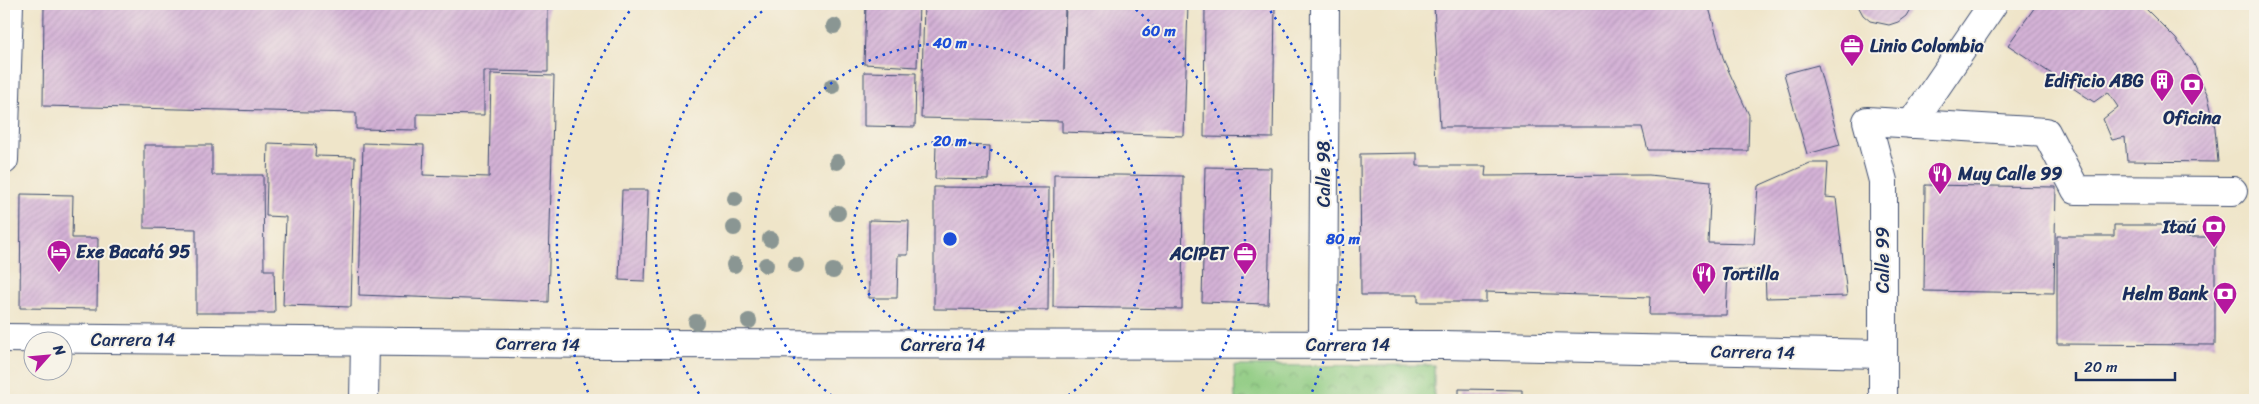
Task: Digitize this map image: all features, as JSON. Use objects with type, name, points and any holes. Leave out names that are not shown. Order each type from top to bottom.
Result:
[{"type":"street","points":[[4,160],[10,4]]},
{"type":"street","name":"Calle 98","points":[[1323,345],[1324,4]]},
{"type":"street","points":[[1910,124],[1993,4]]},
{"type":"street","name":"Calle 99","points":[[1883,400],[1883,180],[1867,121],[1910,124]]},
{"type":"street","points":[[1910,124],[2046,132],[2076,190],[2234,192]]},
{"type":"street","name":"Carrera 14","points":[[4,338],[839,346],[1323,345],[1883,354]]},
{"type":"street","points":[[364,342],[364,400]]},
{"type":"green space","points":[[1434,365],[1434,400],[1235,400],[1234,366]]},
{"type":"building","points":[[44,4],[548,4],[548,72],[484,71],[484,115],[417,114],[417,130],[356,129],[356,113],[43,106]]},
{"type":"building","points":[[866,4],[919,4],[917,67],[864,64]]},
{"type":"building","points":[[924,4],[1065,4],[1064,70],[1066,4],[1188,4],[1184,136],[1062,132],[1062,121],[921,118]]},
{"type":"building","points":[[1205,4],[1275,4],[1273,138],[1204,137]]},
{"type":"building","points":[[1434,4],[1708,4],[1724,61],[1749,115],[1748,151],[1648,150],[1642,127],[1440,127]]},
{"type":"building","points":[[1857,4],[1913,4],[1906,16],[1898,22],[1889,25],[1870,21],[1863,15]]},
{"type":"building","points":[[2037,4],[2141,4],[2176,39],[2193,62],[2208,96],[2215,128],[2218,162],[2127,161],[2125,137],[2112,140],[2103,119],[2118,107],[2108,92],[2094,102],[2008,45]]},
{"type":"building","points":[[1818,65],[1840,145],[1807,154],[1784,74]]},
{"type":"building","points":[[864,72],[916,73],[915,127],[864,126]]},
{"type":"building","points":[[491,74],[554,76],[548,302],[359,295],[363,143],[424,145],[423,175],[489,177]]},
{"type":"building","points":[[268,143],[316,145],[315,156],[355,157],[351,307],[283,305],[286,217],[266,216]]},
{"type":"building","points":[[936,144],[990,146],[989,180],[935,179]]},
{"type":"building","points":[[144,145],[212,145],[212,175],[263,175],[264,270],[274,270],[275,313],[196,313],[196,229],[144,228]]},
{"type":"building","points":[[1417,153],[1417,166],[1486,166],[1485,176],[1649,175],[1711,181],[1708,243],[1754,244],[1758,186],[1810,163],[1828,163],[1826,197],[1836,198],[1847,296],[1766,298],[1765,269],[1728,271],[1726,315],[1649,315],[1650,297],[1486,292],[1486,302],[1418,302],[1418,295],[1361,295],[1360,154]]},
{"type":"building","points":[[1205,167],[1271,168],[1268,304],[1202,302]]},
{"type":"building","points":[[1054,174],[1183,176],[1182,309],[1053,307]]},
{"type":"building","points":[[1925,185],[2056,187],[2054,293],[1924,291]]},
{"type":"building","points":[[934,187],[1049,188],[1048,310],[934,309]]},
{"type":"building","points":[[622,190],[648,190],[645,281],[619,280]]},
{"type":"building","name":"Exe Bacatá 95","points":[[21,194],[73,195],[72,238],[98,238],[97,309],[20,308]]},
{"type":"building","points":[[869,220],[909,221],[908,255],[898,255],[897,298],[869,298]]},
{"type":"building","points":[[2114,225],[2188,225],[2188,237],[2215,237],[2215,345],[2057,344],[2057,236],[2114,236]]},
{"type":"building","points":[[1459,389],[1522,390],[1522,400],[1459,400]]},
{"type":"place","name":"Linio Colombia","points":[[1852,67]]},
{"type":"place","name":"Edificio ABG","points":[[2162,102]]},
{"type":"place","name":"Oficina","points":[[2192,106]]},
{"type":"place","name":"Muy Calle 99","points":[[1940,195]]},
{"type":"place","name":"Itaú","points":[[2214,248]]},
{"type":"place","name":"Exe Bacatá 95","points":[[59,273]]},
{"type":"place","name":"ACIPET","points":[[1245,275]]},
{"type":"place","name":"Tortilla","points":[[1704,295]]},
{"type":"place","name":"Helm Bank","points":[[2225,315]]}]
